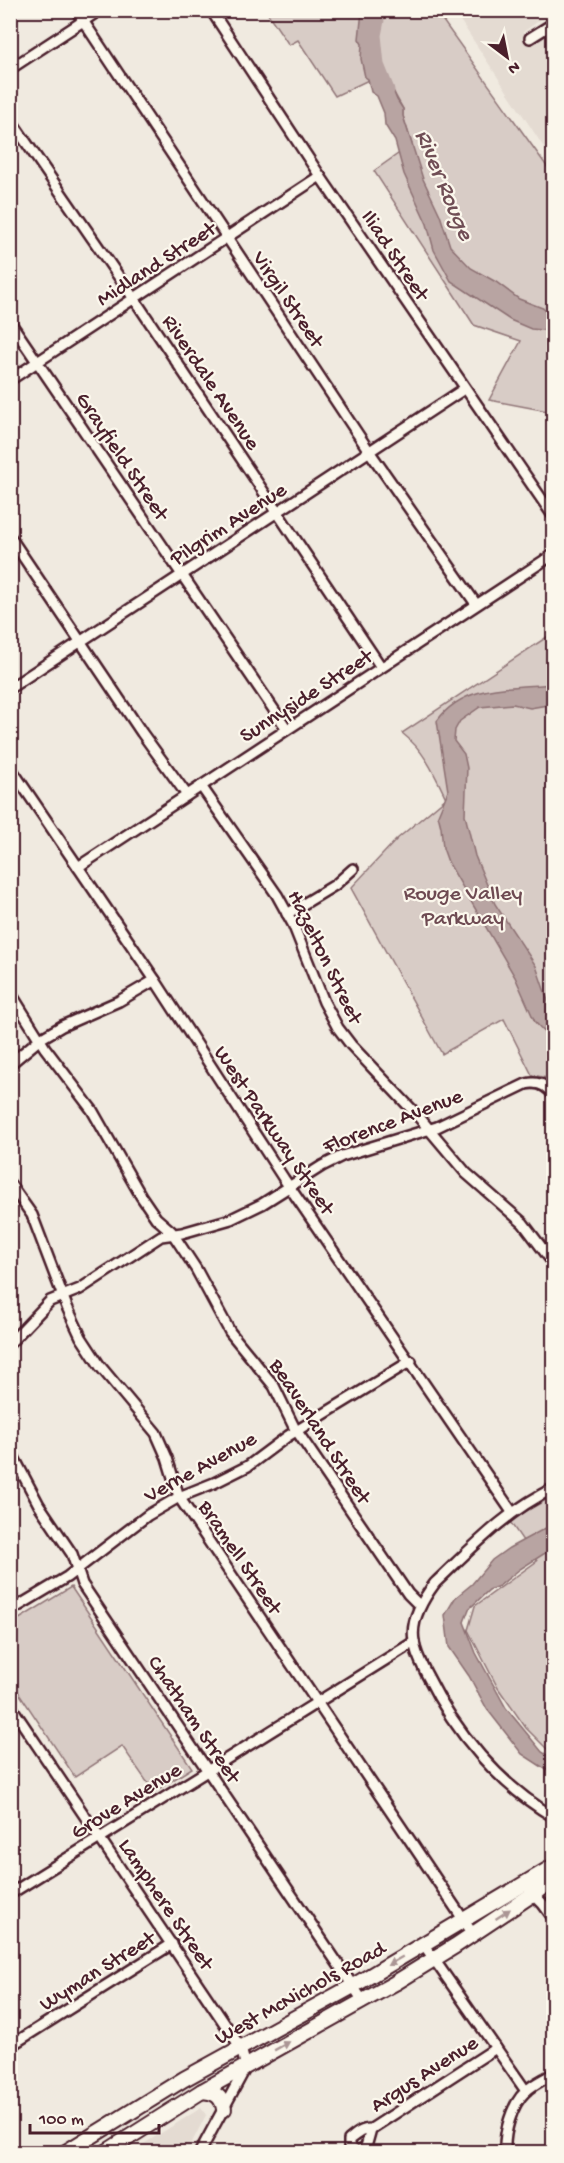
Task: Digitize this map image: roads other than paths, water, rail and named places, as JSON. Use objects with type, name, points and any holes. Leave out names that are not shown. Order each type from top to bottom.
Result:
[{"type":"main road","name":"West McNichols Road","points":[[106,2152],[199,2094],[434,1959],[473,1934],[554,1866]]},
{"type":"main road","name":"West McNichols Road","points":[[66,2152],[184,2079],[353,1986],[464,1920],[529,1889],[554,1880]]},
{"type":"main road","points":[[184,2079],[199,2094],[216,2094],[224,2109]]},
{"type":"main road","points":[[155,2096],[167,2114]]},
{"type":"street","name":"Virgil Street","points":[[76,10],[369,452],[476,604]]},
{"type":"street","points":[[10,69],[100,10]]},
{"type":"street","name":"Iliad Street","points":[[211,10],[464,389],[554,517]]},
{"type":"street","points":[[530,38],[554,23]]},
{"type":"street","name":"Riverdale Avenue","points":[[10,119],[135,298],[381,667]]},
{"type":"street","name":"Midland Street","points":[[10,380],[320,176]]},
{"type":"street","name":"Grayfield Street","points":[[10,322],[287,729]]},
{"type":"street","name":"Pilgrim Avenue","points":[[10,688],[464,389]]},
{"type":"street","points":[[10,537],[142,733],[187,795]]},
{"type":"street","name":"Sunnyside Street","points":[[78,867],[554,555]]},
{"type":"street","name":"West Parkway Street","points":[[10,767],[155,980],[290,1187],[512,1512]]},
{"type":"street","name":"Hazelton Street","points":[[201,786],[277,895],[305,951],[324,1002],[338,1028],[466,1173],[523,1223],[554,1264]]},
{"type":"street","points":[[287,914],[334,885],[353,869]]},
{"type":"street","points":[[10,1064],[62,1026],[119,1001],[155,980]]},
{"type":"street","name":"Beaverland Street","points":[[10,992],[40,1040],[92,1110],[141,1196],[156,1218],[173,1234],[196,1269],[230,1332],[274,1386],[297,1431],[408,1594],[420,1606]]},
{"type":"street","name":"Florence Avenue","points":[[10,1343],[50,1301],[80,1289],[161,1236],[182,1233],[231,1219],[262,1204],[342,1156],[429,1130],[526,1084],[538,1083],[545,1086],[554,1096]]},
{"type":"street","name":"Bramell Street","points":[[10,1184],[32,1215],[81,1337],[100,1365],[156,1433],[179,1497],[473,1934]]},
{"type":"street","name":"Verne Avenue","points":[[10,1611],[47,1590],[148,1515],[179,1497],[248,1466],[297,1431],[411,1361]]},
{"type":"street","name":"Chatham Street","points":[[10,1450],[39,1505],[69,1549],[82,1584],[363,2001]]},
{"type":"street","points":[[554,1488],[497,1523],[435,1583],[420,1606],[414,1628],[414,1642],[439,1699],[467,1740],[500,1777],[519,1794],[554,1817]]},
{"type":"street","name":"Grove Avenue","points":[[10,1894],[414,1642]]},
{"type":"street","name":"Lamphere Street","points":[[10,1705],[241,2048],[246,2067]]},
{"type":"street","points":[[529,1889],[554,1919]]},
{"type":"street","name":"Wyman Street","points":[[10,2046],[172,1944]]},
{"type":"street","points":[[424,1945],[526,2091]]},
{"type":"street","name":"Argus Avenue","points":[[371,2129],[496,2048]]},
{"type":"street","points":[[200,2152],[246,2067]]},
{"type":"street","points":[[505,2152],[508,2125],[519,2100],[526,2091],[554,2073]]},
{"type":"waterway","name":"River Rouge","points":[[373,10],[377,20],[374,35],[377,65],[387,90]]},
{"type":"park label","name":"Rouge Valley Parkway","points":[[463,904]]}]
